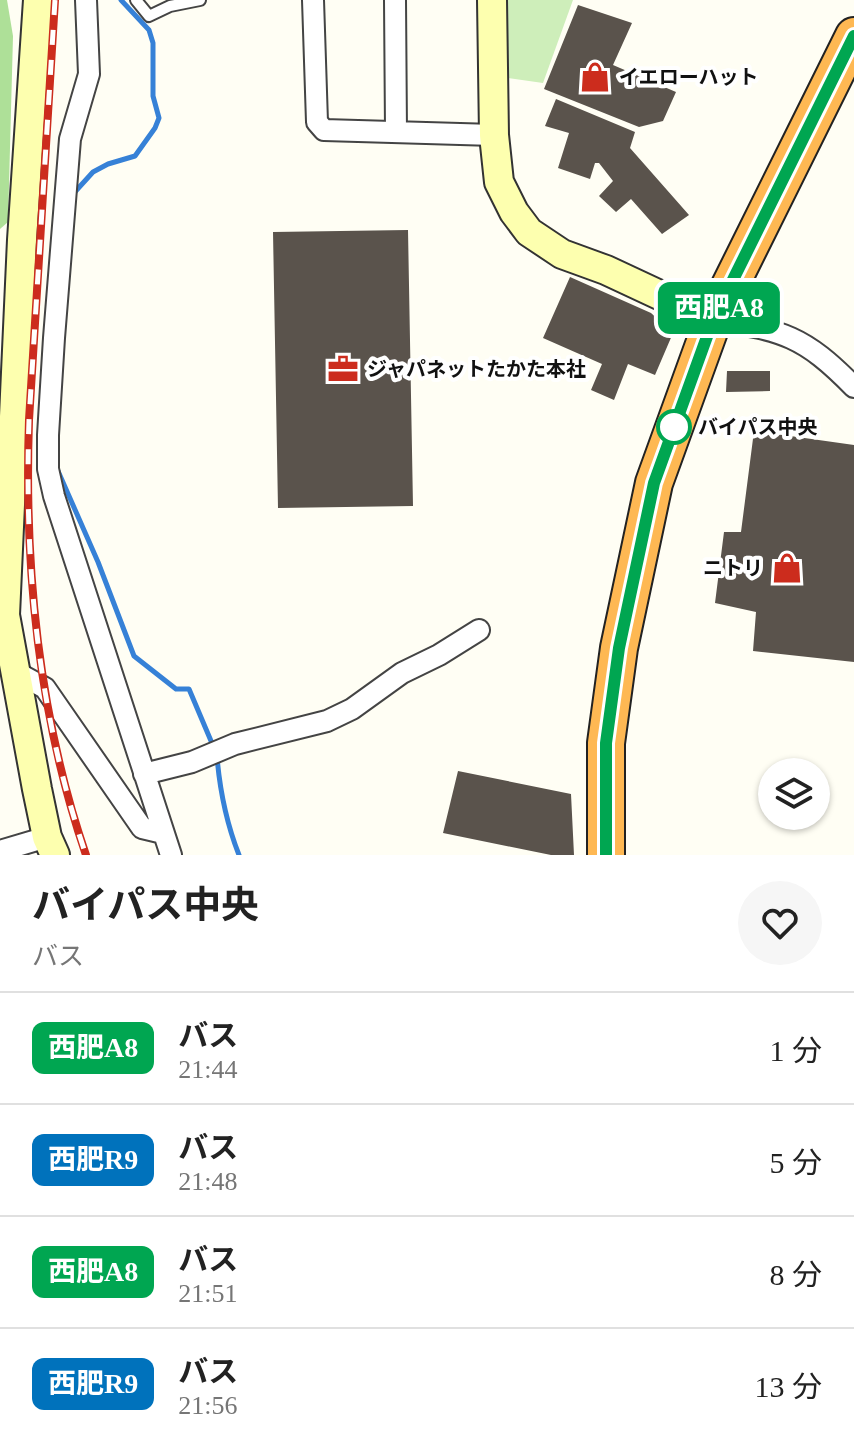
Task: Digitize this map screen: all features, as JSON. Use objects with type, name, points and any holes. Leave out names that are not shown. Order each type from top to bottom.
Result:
[{"type":"highway","points":[[606,855],[606,743],[619,648],[654,483],[713,320],[854,36]]},
{"type":"street","points":[[0,851],[45,844],[3,614],[21,255],[38,0]]},
{"type":"street","points":[[86,0],[89,74],[70,139],[53,352],[48,469],[54,496],[171,855]]},
{"type":"street","points":[[313,0],[317,122],[324,130],[494,135]]},
{"type":"street","points":[[395,0],[396,131]]},
{"type":"street","points":[[492,0],[494,135],[499,182],[514,212],[529,232],[562,254],[606,270],[713,320],[763,327],[794,338],[824,356],[854,387]]},
{"type":"street","points":[[144,774],[264,736],[327,721],[352,709],[402,673],[447,651],[479,630]]},
{"type":"street","points":[[14,671],[45,688],[142,828],[163,833]]},
{"type":"lane","points":[[136,0],[149,16],[170,6],[200,0]]},
{"type":"green space","points":[[0,0],[7,0],[13,36],[8,222],[0,229]]},
{"type":"green space","points":[[506,0],[573,0],[543,83],[508,78]]},
{"type":"building","name":"イエローハット","points":[[578,5],[632,23],[613,65],[676,92],[663,121],[639,127],[544,89]]},
{"type":"building","points":[[556,99],[635,132],[630,148],[689,215],[662,234],[631,199],[616,212],[599,196],[613,181],[599,163],[595,163],[590,179],[558,168],[569,133],[545,126]]},
{"type":"building","name":"ジャパネットたかた本社","points":[[408,230],[413,506],[278,508],[273,232]]},
{"type":"building","points":[[570,277],[651,313],[673,333],[655,375],[628,364],[614,400],[591,390],[602,364],[543,338]]},
{"type":"building","points":[[727,371],[770,371],[770,391],[726,392]]},
{"type":"building","name":"ニトリ","points":[[754,431],[854,445],[854,662],[753,651],[756,612],[715,603],[724,532],[741,532]]},
{"type":"building","points":[[458,771],[571,794],[574,855],[551,855],[443,833]]},
{"type":"waterway","points":[[73,194],[93,172],[135,156],[159,118],[153,96],[153,43],[149,30],[121,0]]},
{"type":"waterway","points":[[58,471],[98,562],[134,656],[176,689],[189,689],[214,748]]},
{"type":"waterway","points":[[217,757],[224,807],[239,855]]},
{"type":"railway","points":[[55,0],[29,420],[29,530],[32,585],[46,695],[56,749],[86,855]]},
{"type":"bus line","name":"西肥A8","points":[[606,855],[606,743],[619,648],[654,483],[713,320],[854,36]]},
{"type":"place","name":"イエローハット","points":[[595,77]]},
{"type":"place","name":"ジャパネットたかた本社","points":[[343,369]]},
{"type":"place","name":"バイパス中央","points":[[674,427]]},
{"type":"place","name":"ニトリ","points":[[787,568]]}]
